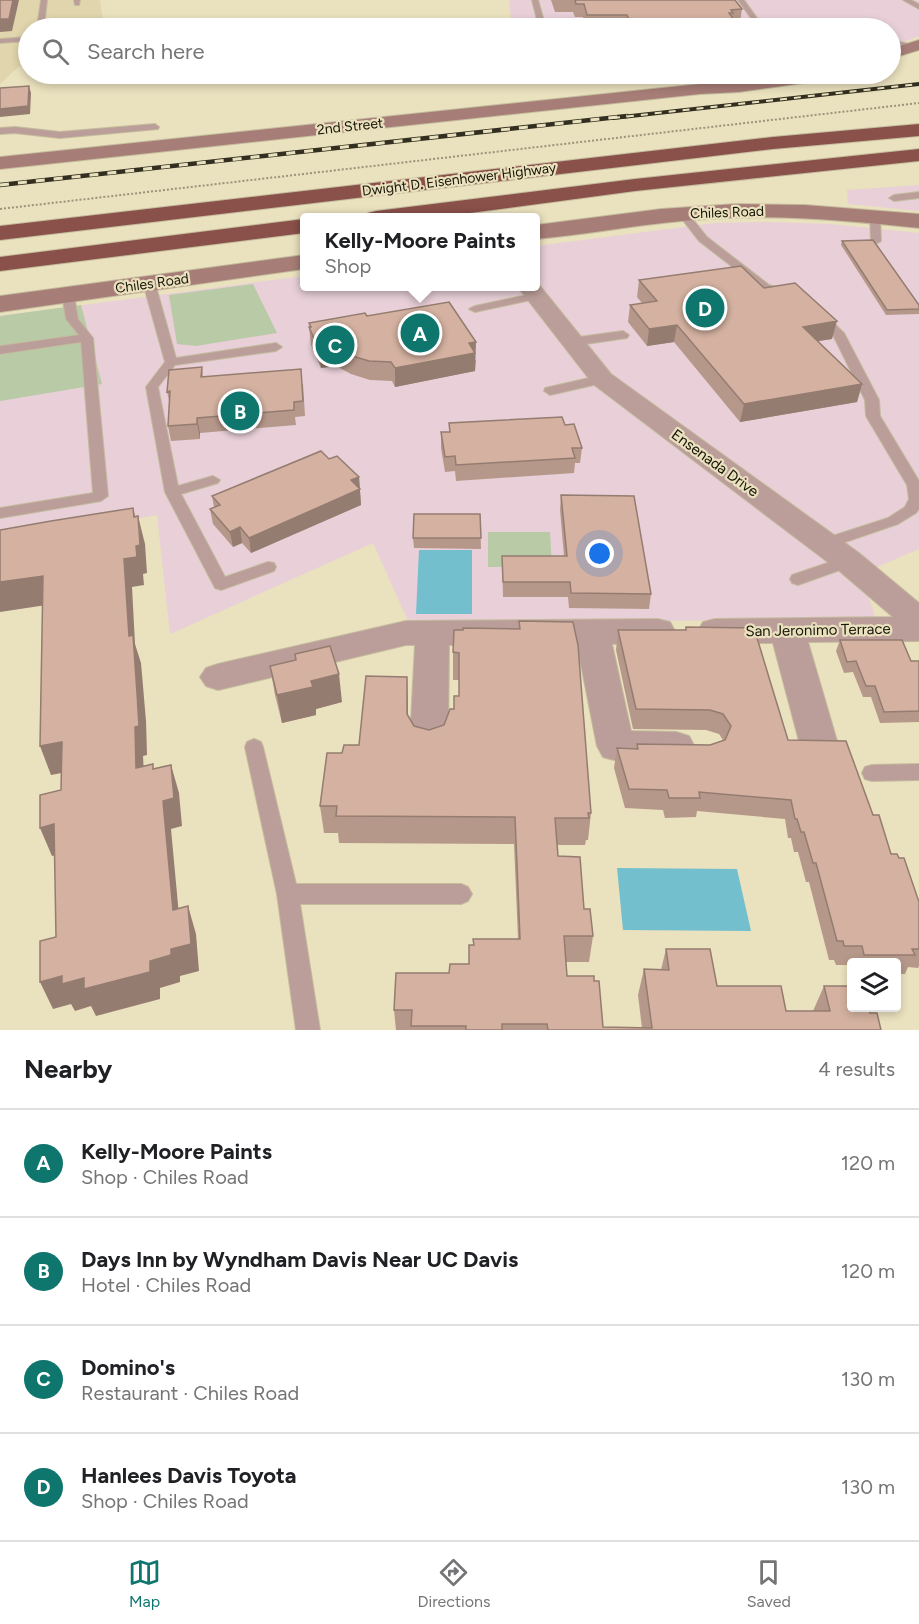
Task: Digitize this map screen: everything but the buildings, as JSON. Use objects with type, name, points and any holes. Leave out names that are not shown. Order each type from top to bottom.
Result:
[{"type":"highway","points":[[522,171],[777,134],[919,119]]},
{"type":"highway","name":"Dwight D. Eisenhower Highway","points":[[0,233],[773,142],[919,130]]},
{"type":"highway","name":"Dwight D. Eisenhower Highway","points":[[418,213],[919,155]]},
{"type":"highway","points":[[870,159],[919,160]]},
{"type":"highway","points":[[0,264],[300,226]]},
{"type":"street","points":[[901,52],[916,48]]},
{"type":"street","points":[[901,56],[916,48]]},
{"type":"street","name":"2nd Street","points":[[0,163],[734,84]]},
{"type":"street","name":"2nd Street","points":[[700,89],[764,84]]},
{"type":"street","name":"Chiles Road","points":[[540,232],[683,214],[776,211],[875,216],[919,221]]},
{"type":"street","name":"Chiles Road","points":[[0,304],[70,307],[149,283],[300,263]]},
{"type":"street","name":"Ensenada Drive","points":[[532,291],[602,379],[848,561],[919,621]]},
{"type":"street","name":"San Jeronimo Terrace","points":[[218,677],[406,633],[919,629]]},
{"type":"street","points":[[787,630],[818,741]]},
{"type":"street","points":[[592,632],[616,746],[705,747]]},
{"type":"street","points":[[429,740],[432,633]]},
{"type":"lane","points":[[41,18],[44,0]]},
{"type":"lane","points":[[535,0],[540,18]]},
{"type":"lane","points":[[741,0],[754,18]]},
{"type":"lane","points":[[906,0],[919,8]]},
{"type":"lane","points":[[0,41],[18,40]]},
{"type":"lane","points":[[901,44],[916,48]]},
{"type":"lane","points":[[0,131],[15,130],[44,135],[69,135],[155,128]]},
{"type":"lane","points":[[894,198],[919,195]]},
{"type":"lane","points":[[683,214],[704,239],[765,287],[803,300],[838,333],[872,400],[873,416],[914,485],[916,499],[911,510],[893,521],[825,544]]},
{"type":"lane","points":[[875,216],[876,241]]},
{"type":"lane","points":[[149,283],[171,362]]},
{"type":"lane","points":[[475,309],[532,291]]},
{"type":"lane","points":[[0,513],[101,496],[87,338],[70,307]]},
{"type":"lane","points":[[572,342],[623,335]]},
{"type":"lane","points":[[0,350],[87,338]]},
{"type":"lane","points":[[268,567],[221,584],[171,492],[152,387],[171,362],[276,347]]},
{"type":"lane","points":[[550,391],[602,379]]},
{"type":"lane","points":[[171,492],[213,480]]},
{"type":"lane","points":[[798,579],[848,561]]},
{"type":"lane","points":[[254,747],[288,894],[308,1030]]},
{"type":"lane","points":[[872,773],[919,772]]},
{"type":"lane","points":[[288,894],[461,894]]},
{"type":"path","points":[[0,209],[919,103]]},
{"type":"shaded area","points":[[0,0],[100,0],[103,18],[18,18],[18,67],[0,84]]},
{"type":"shaded area","points":[[509,0],[919,0],[919,36],[901,43],[901,18],[511,18]]},
{"type":"shaded area","points":[[919,185],[919,211],[848,204],[847,190]]},
{"type":"shaded area","points":[[715,223],[830,224],[919,233],[919,549],[861,574],[876,619],[409,623],[373,543],[170,634],[157,515],[0,543],[0,316],[300,277],[300,291],[540,291],[540,245]]},
{"type":"green space","points":[[253,284],[277,333],[196,346],[177,344],[169,295]]},
{"type":"green space","points":[[81,305],[102,384],[0,401],[0,316]]},
{"type":"green space","points":[[488,532],[550,532],[552,567],[488,567]]},
{"type":"water","points":[[419,550],[472,550],[472,614],[416,614]]},
{"type":"water","points":[[617,868],[737,869],[751,931],[623,930]]},
{"type":"railway","points":[[613,118],[919,84]]},
{"type":"railway","points":[[0,185],[627,116]]},
{"type":"place","name":"Hanlees Davis Toyota","points":[[705,308]]},
{"type":"place","name":"Kelly-Moore Paints","points":[[420,333]]},
{"type":"place","name":"Domino's","points":[[335,345]]},
{"type":"place","name":"Days Inn by Wyndham Davis Near UC Davis","points":[[240,411]]}]
